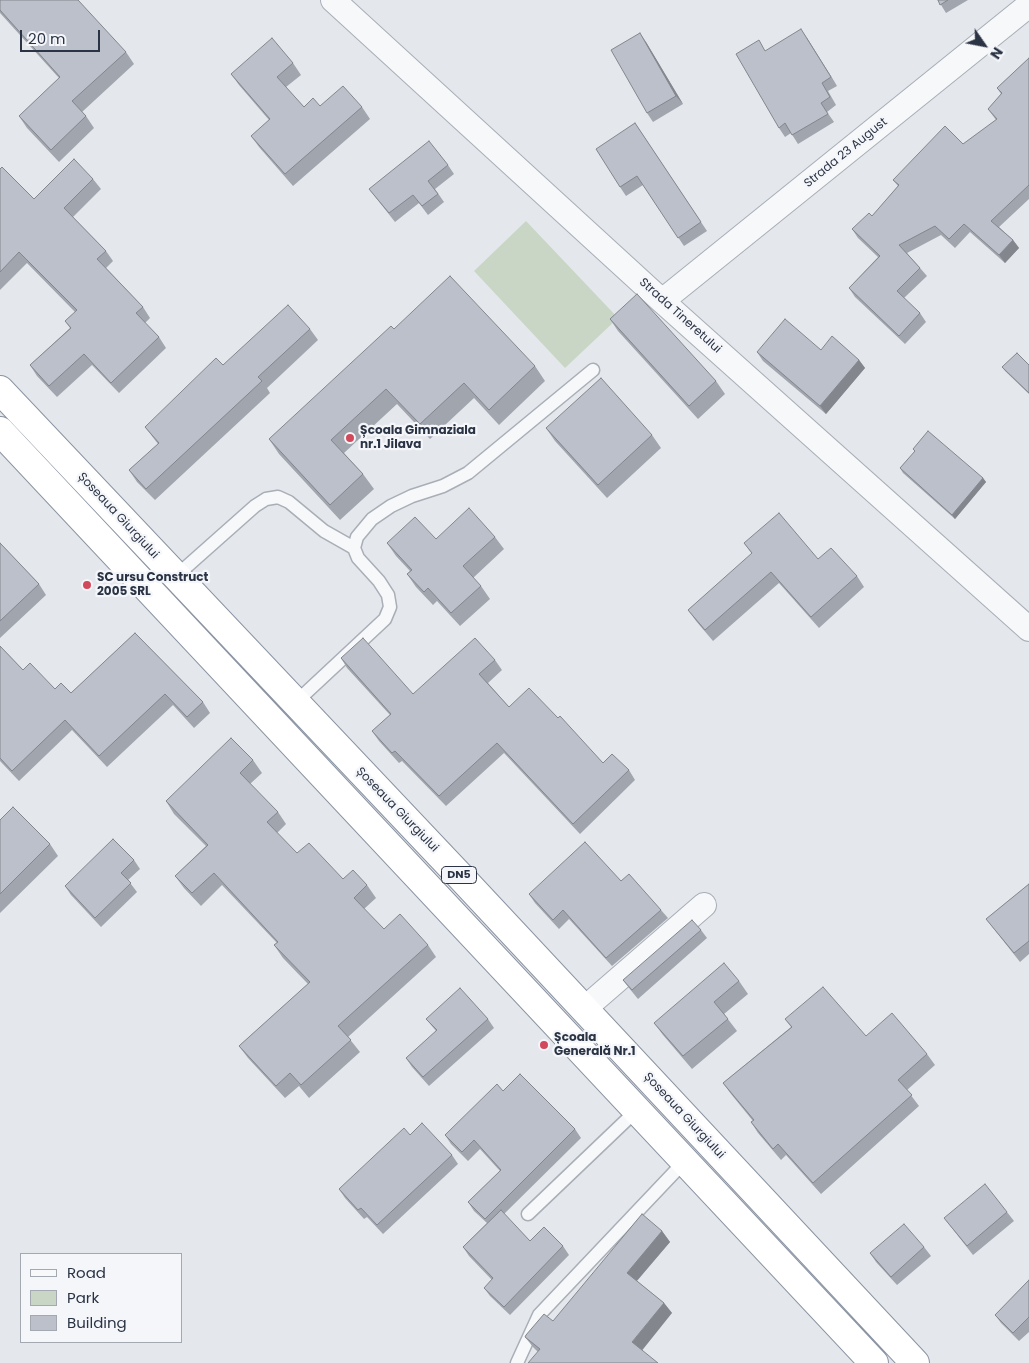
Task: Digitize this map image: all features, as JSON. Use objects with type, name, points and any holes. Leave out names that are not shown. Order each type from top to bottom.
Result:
[{"type":"highway","name":"Șoseaua Giurgiului","points":[[0,390],[915,1363]]},
{"type":"highway","name":"DN5","points":[[0,431],[874,1363]]},
{"type":"street","name":"Strada Tineretului","points":[[333,0],[662,301],[1029,629]]},
{"type":"street","name":"Strada 23 August","points":[[662,301],[1029,5]]},
{"type":"street","points":[[584,1009],[704,905]]},
{"type":"lane","points":[[294,703],[385,619],[390,607],[388,595],[379,581],[358,558],[354,548],[357,537],[372,519],[398,503],[443,486],[468,473],[593,370]]},
{"type":"lane","points":[[175,577],[255,506],[266,499],[278,497],[289,502],[324,531],[354,548]]},
{"type":"lane","points":[[528,1214],[637,1110]]},
{"type":"lane","points":[[517,1363],[539,1315],[684,1161]]},
{"type":"green space","points":[[526,221],[618,318],[565,368],[474,271]]},
{"type":"building","points":[[0,0],[78,0],[126,52],[72,101],[86,116],[51,150],[19,116],[60,77],[0,10]]},
{"type":"building","points":[[938,0],[948,0],[940,5]]},
{"type":"building","points":[[801,29],[831,77],[822,83],[830,97],[821,103],[828,114],[792,135],[785,123],[779,128],[736,54],[759,40],[765,51]]},
{"type":"building","points":[[640,33],[676,96],[647,113],[611,50]]},
{"type":"building","points":[[272,38],[293,63],[277,77],[304,107],[313,98],[320,106],[343,86],[362,107],[285,174],[251,136],[270,119],[231,74]]},
{"type":"building","points":[[1029,58],[1029,185],[991,221],[1013,240],[999,255],[964,224],[949,239],[935,226],[899,245],[920,268],[897,291],[920,313],[899,336],[849,288],[880,256],[852,229],[869,213],[872,216],[899,185],[893,180],[945,126],[963,144],[997,119],[988,109],[1002,93],[997,88]]},
{"type":"building","points":[[635,123],[701,222],[678,238],[637,176],[620,187],[596,149]]},
{"type":"building","points":[[429,141],[448,165],[428,181],[438,194],[422,206],[413,195],[389,213],[369,189]]},
{"type":"building","points":[[74,159],[93,179],[64,208],[106,251],[97,259],[143,307],[136,313],[159,337],[111,383],[84,354],[49,386],[30,365],[71,328],[65,321],[77,310],[19,252],[0,272],[0,169],[2,167],[34,199]]},
{"type":"building","points":[[450,276],[535,366],[489,410],[464,383],[420,424],[386,389],[331,440],[363,474],[330,505],[269,439],[391,326],[394,329]]},
{"type":"building","points":[[637,294],[716,381],[689,406],[610,319]]},
{"type":"building","points":[[288,305],[310,329],[258,377],[262,381],[146,489],[129,470],[159,443],[145,427],[216,358],[223,365]]},
{"type":"building","points":[[785,319],[821,350],[832,336],[859,360],[820,406],[757,352]]},
{"type":"building","points":[[1017,353],[1029,365],[1029,393],[1002,367]]},
{"type":"building","points":[[601,378],[652,435],[598,485],[546,428]]},
{"type":"building","points":[[928,431],[983,478],[952,515],[900,468],[915,451],[913,449]]},
{"type":"building","points":[[469,508],[495,537],[463,566],[481,586],[451,613],[428,588],[424,592],[407,574],[412,570],[387,543],[415,517],[436,539]]},
{"type":"building","points":[[779,513],[818,559],[831,548],[857,576],[811,617],[771,572],[705,630],[688,610],[752,553],[744,543]]},
{"type":"building","points":[[0,543],[39,584],[0,621]]},
{"type":"building","points":[[135,633],[203,702],[187,717],[165,694],[99,756],[65,720],[12,771],[0,758],[0,646],[23,670],[30,663],[55,689],[61,683],[71,693]]},
{"type":"building","points":[[363,638],[413,694],[475,638],[495,660],[479,674],[509,707],[529,688],[558,718],[560,716],[603,763],[612,754],[629,770],[573,824],[497,743],[439,796],[395,751],[392,753],[372,731],[391,714],[341,658]]},
{"type":"building","points":[[231,738],[253,760],[240,773],[278,812],[267,822],[297,853],[309,843],[343,879],[353,870],[367,885],[354,898],[384,929],[400,914],[428,945],[338,1026],[351,1040],[301,1085],[290,1073],[276,1086],[239,1046],[310,982],[274,945],[278,942],[214,873],[192,893],[175,876],[208,845],[166,801]]},
{"type":"building","points":[[13,807],[50,844],[0,894],[0,820]]},
{"type":"building","points":[[113,839],[134,860],[121,873],[131,883],[95,918],[65,886]]},
{"type":"building","points":[[585,842],[621,881],[629,874],[661,910],[606,958],[563,910],[553,920],[529,894]]},
{"type":"building","points":[[1029,884],[1029,941],[1014,953],[986,919]]},
{"type":"building","points":[[692,920],[701,930],[632,990],[623,980]]},
{"type":"building","points":[[724,963],[739,981],[714,1002],[728,1019],[683,1056],[654,1023]]},
{"type":"building","points":[[823,987],[866,1036],[892,1013],[927,1054],[898,1080],[912,1095],[813,1183],[778,1144],[773,1149],[751,1122],[754,1120],[723,1083],[792,1027],[785,1019]]},
{"type":"building","points":[[460,988],[488,1019],[423,1077],[406,1058],[437,1030],[426,1019]]},
{"type":"building","points":[[520,1074],[575,1129],[485,1219],[468,1202],[501,1170],[474,1140],[462,1152],[445,1135],[497,1084],[503,1091]]},
{"type":"building","points":[[422,1123],[452,1155],[377,1225],[361,1208],[358,1210],[339,1189],[404,1128],[410,1135]]},
{"type":"building","points":[[985,1184],[1007,1212],[967,1246],[944,1218]]},
{"type":"building","points":[[501,1210],[530,1241],[544,1227],[563,1246],[504,1307],[484,1288],[493,1278],[463,1247]]},
{"type":"building","points":[[642,1214],[662,1231],[627,1273],[664,1303],[632,1342],[658,1363],[528,1363],[540,1349],[525,1337],[526,1335],[544,1314],[553,1321]]},
{"type":"building","points":[[904,1224],[924,1247],[891,1277],[870,1253]]},
{"type":"building","points":[[1029,1280],[1029,1317],[1013,1333],[995,1315]]},
{"type":"place","name":"Școala Gimnaziala nr.1 Jilava","points":[[350,438]]},
{"type":"place","name":"SC ursu Construct 2005 SRL","points":[[87,585]]},
{"type":"place","name":"Școala Generală Nr.1","points":[[544,1045]]}]
